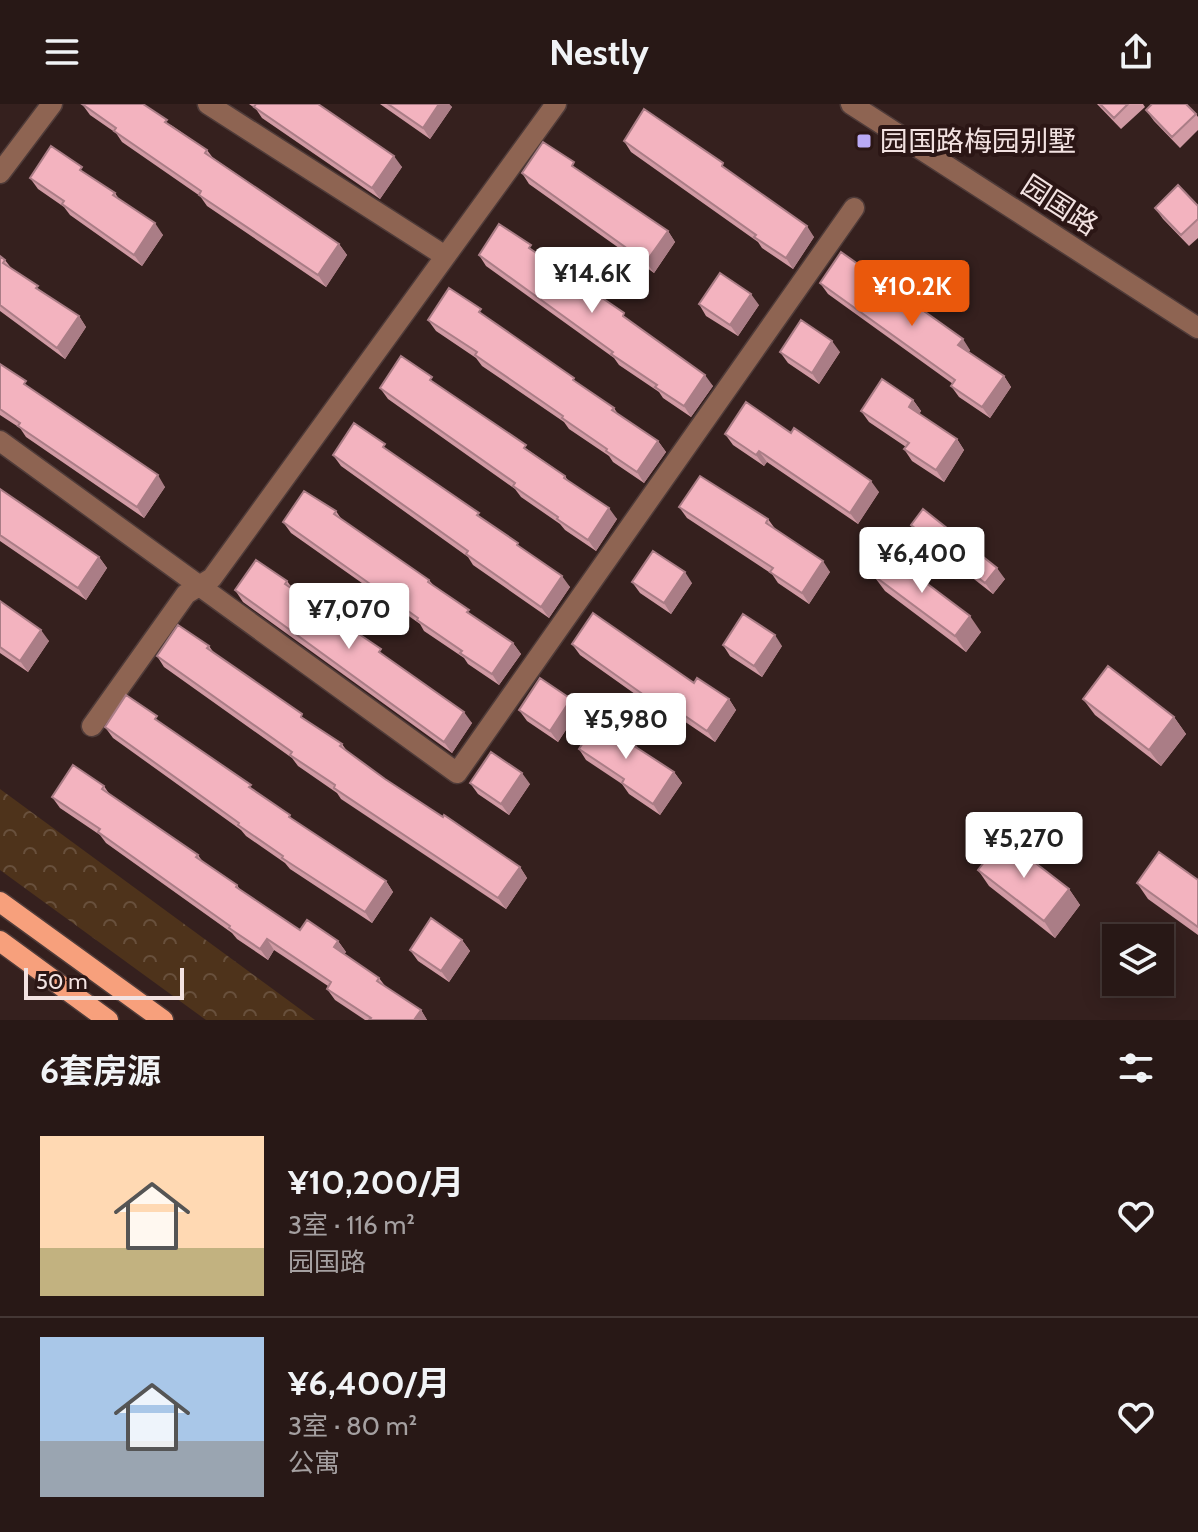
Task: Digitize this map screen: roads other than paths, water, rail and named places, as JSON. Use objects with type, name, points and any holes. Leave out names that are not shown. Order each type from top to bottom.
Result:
[{"type":"main road","points":[[0,902],[163,1020]]},
{"type":"main road","points":[[0,941],[108,1020]]},
{"type":"street","points":[[0,173],[52,104]]},
{"type":"street","points":[[208,104],[445,256]]},
{"type":"street","points":[[92,726],[186,594],[212,578],[556,104]]},
{"type":"street","name":"园国路","points":[[851,104],[1198,328]]},
{"type":"street","points":[[0,441],[457,773],[854,208]]},
{"type":"place","name":"园国路梅园别墅","points":[[864,141]]}]
